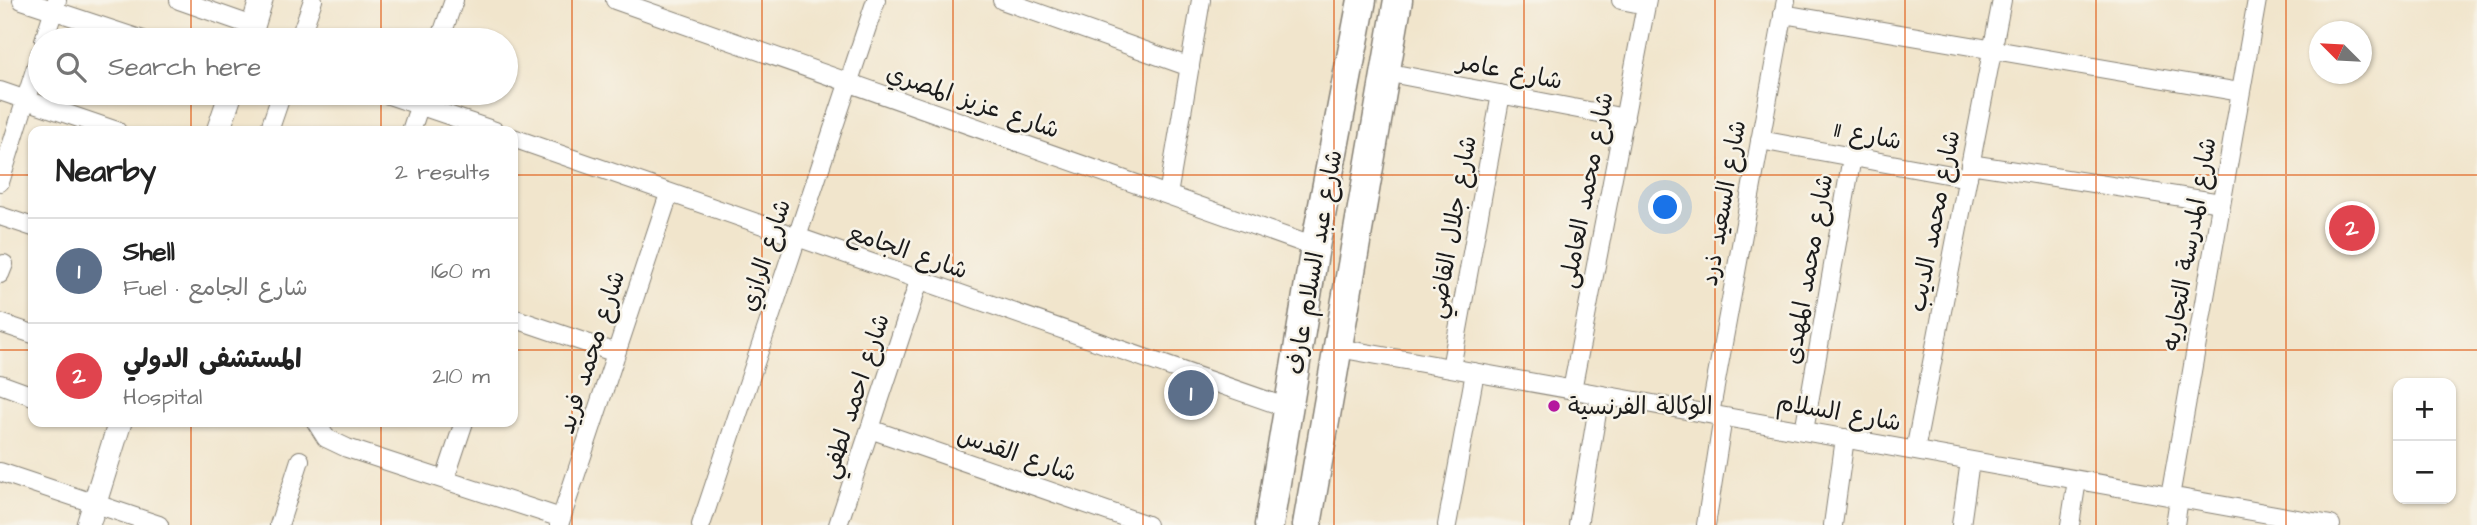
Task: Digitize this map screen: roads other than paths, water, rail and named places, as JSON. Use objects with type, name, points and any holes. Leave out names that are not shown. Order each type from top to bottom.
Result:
[{"type":"main road","name":"شارع عبد السلام عارف","points":[[1269,525],[1315,247],[1362,0]]},
{"type":"main road","name":"شارع عبد السلام عارف","points":[[1307,525],[1398,0]]},
{"type":"street","points":[[22,0],[55,5],[113,28]]},
{"type":"street","points":[[179,0],[240,28]]},
{"type":"street","points":[[253,28],[261,0]]},
{"type":"street","points":[[303,28],[313,0]]},
{"type":"street","points":[[444,28],[454,0]]},
{"type":"street","name":"شارع عزيز المصري","points":[[615,0],[1315,247]]},
{"type":"street","name":"شارع الرازي","points":[[701,525],[876,0]]},
{"type":"street","points":[[1168,195],[1201,0]]},
{"type":"street","points":[[1621,0],[1647,2]]},
{"type":"street","name":"شارع محمد الديب","points":[[1915,451],[2002,0]]},
{"type":"street","name":"شارع المدرسة التجاريه","points":[[2175,525],[2175,497],[2221,203],[2257,0]]},
{"type":"street","points":[[1008,1],[1043,7],[1189,67]]},
{"type":"street","name":"شارع محمد العاملى","points":[[1572,390],[1647,2]]},
{"type":"street","points":[[48,28],[55,5]]},
{"type":"street","points":[[1785,7],[1993,50],[2240,92]]},
{"type":"street","name":"شارع السعيد ذرد","points":[[1706,525],[1717,416],[1760,140],[1785,7]]},
{"type":"street","name":"شارع عامر","points":[[1385,72],[1625,118]]},
{"type":"street","points":[[0,91],[26,100]]},
{"type":"street","points":[[0,182],[28,93]]},
{"type":"street","name":"شارع جلال القاضي","points":[[1451,368],[1501,94]]},
{"type":"street","points":[[41,105],[102,126]]},
{"type":"street","points":[[220,126],[227,105]]},
{"type":"street","points":[[271,126],[278,105]]},
{"type":"street","points":[[413,126],[419,105]]},
{"type":"street","points":[[435,105],[483,126]]},
{"type":"street","name":"شارع الجامع","points":[[518,140],[1288,408]]},
{"type":"street","name":"شارع 11","points":[[1760,140],[1852,157],[2221,203]]},
{"type":"street","name":"شارع محمد المهدى","points":[[1804,431],[1852,157]]},
{"type":"street","name":"شارع محمد فريد","points":[[560,522],[669,194]]},
{"type":"street","points":[[0,216],[28,225]]},
{"type":"street","name":"شارع احمد لطفي","points":[[838,525],[919,281]]},
{"type":"street","points":[[518,320],[616,354]]},
{"type":"street","points":[[0,323],[28,332]]},
{"type":"street","name":"شارع السلام","points":[[1338,348],[2175,497],[2285,521],[2331,525]]},
{"type":"street","points":[[1447,525],[1475,372]]},
{"type":"street","points":[[0,384],[28,394]]},
{"type":"street","points":[[1578,525],[1600,395]]},
{"type":"street","points":[[91,514],[115,427]]},
{"type":"street","points":[[319,427],[326,438],[334,443],[445,479],[560,522]]},
{"type":"street","points":[[445,479],[462,427]]},
{"type":"street","name":"شارع القدس","points":[[870,429],[1147,525]]},
{"type":"street","points":[[1833,525],[1845,439]]},
{"type":"street","points":[[279,525],[300,460]]},
{"type":"street","points":[[1961,525],[1970,461]]},
{"type":"street","points":[[0,472],[91,514],[159,525]]},
{"type":"street","points":[[2070,525],[2077,480]]},
{"type":"place","name":"المستشفى الدولي","points":[[2352,228]]},
{"type":"place","name":"Shell","points":[[1191,393]]},
{"type":"place","name":"الوكالة الفرنسية","points":[[1554,406]]}]
